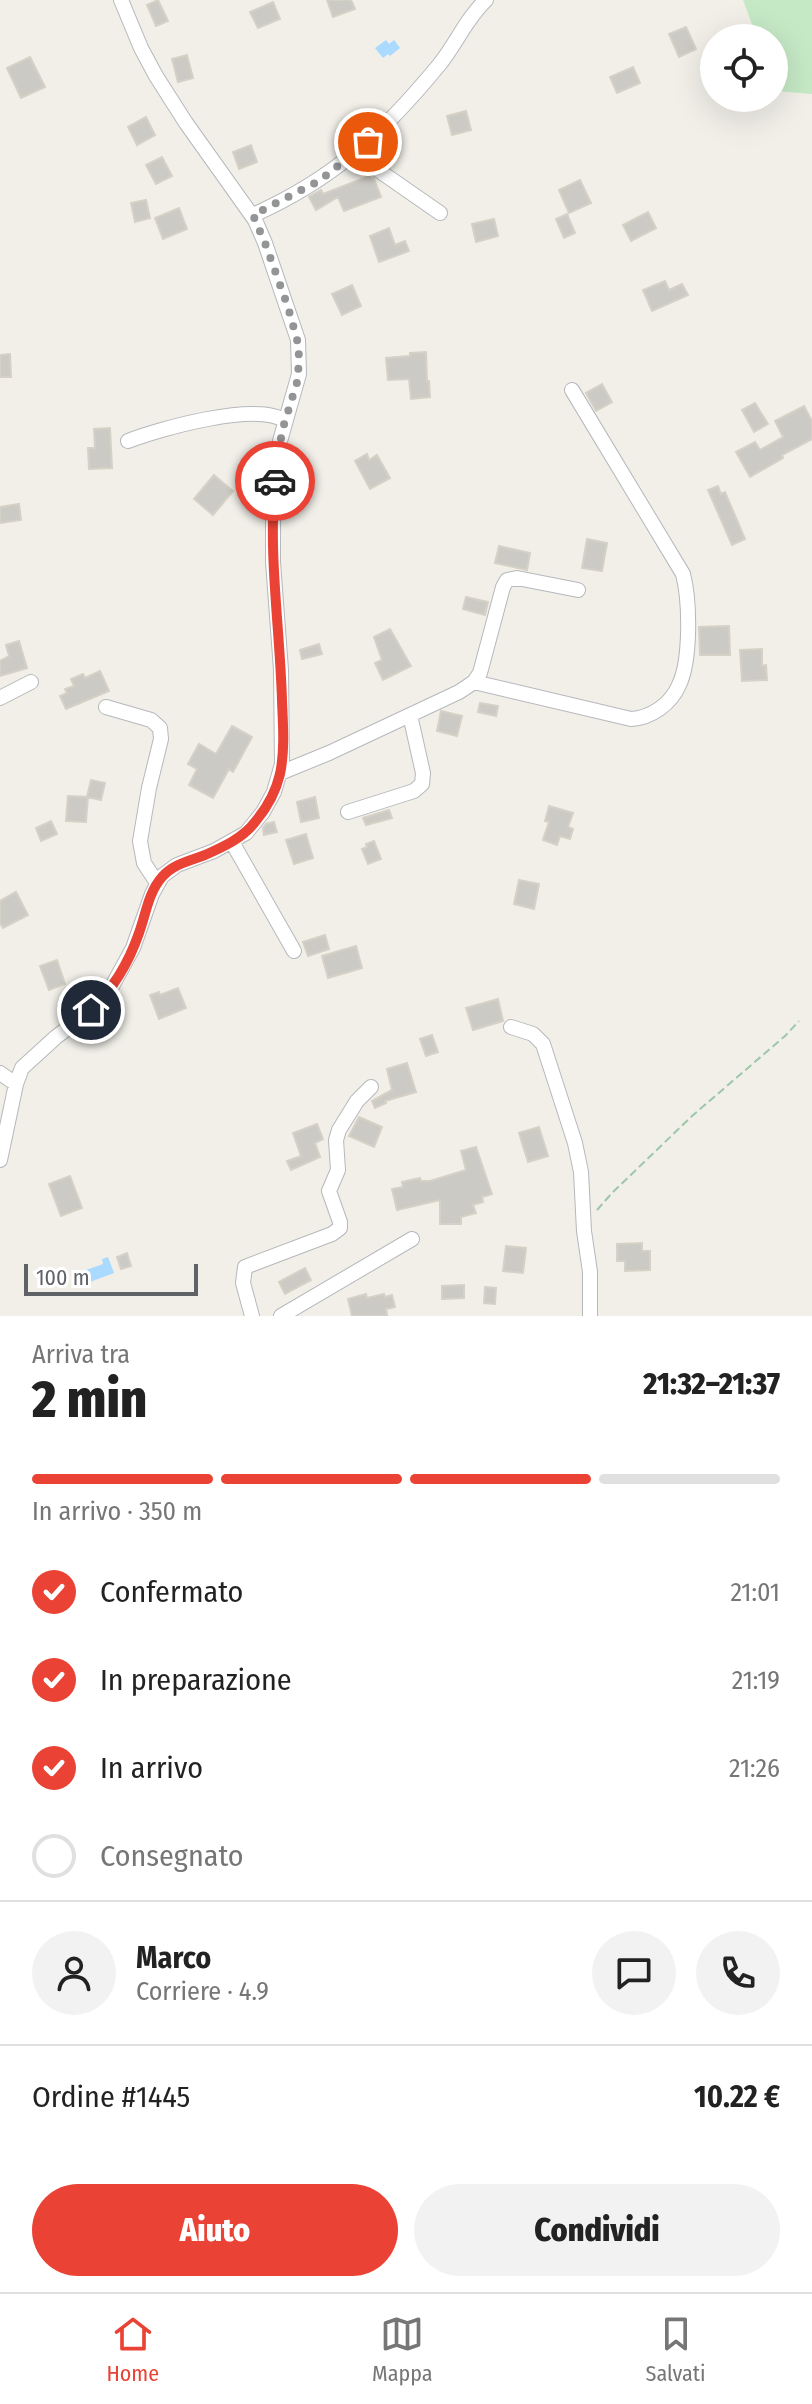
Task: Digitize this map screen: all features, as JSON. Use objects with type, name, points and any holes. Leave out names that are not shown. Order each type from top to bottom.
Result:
[{"type":"street","points":[[0,1160],[20,1072],[88,1013],[111,988],[133,948],[157,883],[165,874],[177,865],[246,833],[274,792],[283,749],[272,529],[277,462],[298,379],[298,340],[253,215],[156,76],[121,0]]},
{"type":"street","points":[[253,215],[313,185],[355,154],[423,83],[449,51],[469,18],[486,0]]},
{"type":"street","points":[[355,154],[440,213]]},
{"type":"street","points":[[474,682],[631,719],[654,713],[680,685],[688,618],[683,574],[572,390]]},
{"type":"street","points":[[128,441],[174,425],[257,413],[273,414],[285,421]]},
{"type":"street","points":[[280,773],[410,715],[474,682],[482,669],[507,580],[517,578],[578,590]]},
{"type":"street","points":[[0,698],[31,682]]},
{"type":"street","points":[[106,707],[151,720],[160,728],[161,739],[140,841],[144,863],[157,883]]},
{"type":"street","points":[[348,812],[414,791],[422,784],[423,773],[410,715]]},
{"type":"street","points":[[232,842],[294,951]]},
{"type":"street","points":[[511,1027],[533,1034],[543,1044],[575,1143],[582,1181],[584,1231],[591,1280],[590,1316]]},
{"type":"street","points":[[0,1073],[16,1084]]},
{"type":"street","points":[[252,1316],[243,1288],[245,1267],[332,1234],[340,1228],[329,1191],[338,1170],[336,1136],[357,1101],[371,1087]]},
{"type":"street","points":[[281,1316],[412,1239]]},
{"type":"path","points":[[596,1212],[692,1116],[799,1021]]},
{"type":"green space","points":[[743,0],[812,0],[812,94],[788,92],[788,24],[752,24]]},
{"type":"water","points":[[386,40],[389,44],[394,40],[400,48],[383,58],[375,48]]},
{"type":"water","points":[[108,1257],[114,1273],[90,1282],[86,1270],[103,1264],[102,1259]]},
{"type":"building","points":[[158,0],[168,21],[156,26],[147,5]]},
{"type":"building","points":[[327,0],[351,0],[355,9],[333,17]]},
{"type":"building","points":[[273,2],[280,19],[258,28],[250,12]]},
{"type":"building","points":[[686,27],[696,49],[679,57],[669,34]]},
{"type":"building","points":[[187,55],[193,78],[178,82],[172,59]]},
{"type":"building","points":[[30,57],[45,87],[21,98],[7,68]]},
{"type":"building","points":[[633,67],[640,83],[617,93],[610,77]]},
{"type":"building","points":[[466,111],[471,130],[452,135],[447,116]]},
{"type":"building","points":[[146,117],[155,135],[137,145],[128,127]]},
{"type":"building","points":[[251,145],[257,162],[239,169],[233,152]]},
{"type":"building","points":[[162,157],[172,176],[156,184],[146,165]]},
{"type":"building","points":[[369,176],[374,179],[381,197],[344,211],[338,197],[316,210],[309,197],[321,190],[323,194]]},
{"type":"building","points":[[580,180],[591,203],[569,213],[559,190]]},
{"type":"building","points":[[146,200],[150,218],[135,222],[131,203]]},
{"type":"building","points":[[179,208],[187,229],[163,239],[155,218]]},
{"type":"building","points":[[648,212],[656,228],[631,241],[623,225]]},
{"type":"building","points":[[567,214],[575,233],[564,238],[556,219]]},
{"type":"building","points":[[494,219],[498,236],[476,242],[472,224]]},
{"type":"building","points":[[389,228],[395,245],[405,241],[409,251],[379,262],[370,236]]},
{"type":"building","points":[[665,281],[669,290],[682,284],[688,295],[652,311],[643,290]]},
{"type":"building","points":[[352,285],[361,306],[342,315],[332,294]]},
{"type":"building","points":[[426,352],[430,397],[411,399],[409,379],[388,380],[386,358]]},
{"type":"building","points":[[10,354],[11,377],[0,377],[0,355]]},
{"type":"building","points":[[602,384],[612,402],[596,411],[586,393]]},
{"type":"building","points":[[755,403],[768,424],[754,432],[742,410]]},
{"type":"building","points":[[804,406],[812,421],[812,439],[750,477],[736,452],[755,442],[760,450],[783,437],[775,421]]},
{"type":"building","points":[[110,428],[112,468],[89,469],[88,448],[95,448],[94,429]]},
{"type":"building","points":[[367,454],[369,460],[377,455],[390,478],[370,489],[355,461]]},
{"type":"building","points":[[214,475],[233,491],[213,515],[194,499]]},
{"type":"building","points":[[718,486],[721,494],[725,492],[745,539],[732,545],[708,490]]},
{"type":"building","points":[[19,504],[21,520],[0,523],[0,507]]},
{"type":"building","points":[[587,539],[607,543],[602,571],[582,568]]},
{"type":"building","points":[[499,546],[530,553],[527,570],[495,563]]},
{"type":"building","points":[[466,597],[488,602],[485,615],[463,609]]},
{"type":"building","points":[[729,626],[730,655],[700,655],[699,627]]},
{"type":"building","points":[[390,629],[411,666],[383,680],[375,663],[382,660],[374,637]]},
{"type":"building","points":[[19,641],[27,668],[0,676],[0,661],[9,656],[6,645]]},
{"type":"building","points":[[319,644],[322,654],[302,659],[300,650]]},
{"type":"building","points":[[762,649],[762,666],[766,665],[767,680],[742,681],[740,650]]},
{"type":"building","points":[[100,671],[109,691],[66,709],[60,696],[67,693],[65,689],[74,686],[71,679],[83,674],[85,678]]},
{"type":"building","points":[[480,703],[498,706],[496,716],[478,712]]},
{"type":"building","points":[[441,711],[462,716],[457,736],[437,731]]},
{"type":"building","points":[[232,726],[252,737],[233,772],[229,769],[213,798],[189,785],[197,769],[188,764],[199,744],[216,754]]},
{"type":"building","points":[[91,780],[105,783],[101,800],[87,797]]},
{"type":"building","points":[[68,796],[88,797],[86,822],[66,821]]},
{"type":"building","points":[[315,797],[319,818],[301,822],[297,802]]},
{"type":"building","points":[[549,806],[573,813],[568,827],[573,829],[570,839],[560,836],[557,845],[543,840],[549,822],[545,821]]},
{"type":"building","points":[[389,810],[392,818],[366,825],[363,818]]},
{"type":"building","points":[[51,821],[57,834],[41,841],[36,828]]},
{"type":"building","points":[[274,822],[277,832],[264,835],[266,824]]},
{"type":"building","points":[[306,834],[313,858],[294,864],[286,840]]},
{"type":"building","points":[[374,841],[381,859],[368,864],[362,849]]},
{"type":"building","points":[[519,880],[539,884],[534,909],[514,904]]},
{"type":"building","points":[[16,892],[28,915],[3,928],[0,923],[0,901]]},
{"type":"building","points":[[325,935],[329,949],[308,956],[303,942]]},
{"type":"building","points":[[356,946],[362,968],[328,978],[322,956]]},
{"type":"building","points":[[57,960],[65,984],[49,990],[40,966]]},
{"type":"building","points":[[178,988],[186,1008],[159,1019],[150,995],[159,992],[160,995]]},
{"type":"building","points":[[498,999],[503,1021],[473,1030],[466,1008]]},
{"type":"building","points":[[432,1035],[438,1052],[426,1056],[420,1039]]},
{"type":"building","points":[[407,1063],[416,1092],[385,1101],[375,1108],[372,1101],[392,1090],[387,1069]]},
{"type":"building","points":[[359,1117],[382,1127],[374,1147],[349,1136]]},
{"type":"building","points":[[317,1124],[323,1139],[315,1143],[320,1157],[291,1170],[287,1161],[301,1156],[293,1133]]},
{"type":"building","points":[[539,1127],[548,1156],[528,1162],[519,1133]]},
{"type":"building","points":[[476,1147],[492,1194],[482,1197],[483,1202],[473,1205],[476,1213],[461,1217],[461,1224],[440,1224],[440,1200],[397,1210],[392,1189],[403,1187],[402,1182],[420,1178],[421,1181],[430,1181],[466,1170],[461,1151]]},
{"type":"building","points":[[70,1176],[82,1208],[61,1216],[49,1184]]},
{"type":"building","points":[[642,1243],[642,1251],[650,1251],[650,1270],[625,1271],[625,1261],[617,1261],[617,1244]]},
{"type":"building","points":[[506,1246],[526,1248],[523,1273],[503,1271]]},
{"type":"building","points":[[127,1253],[131,1266],[121,1269],[117,1257]]},
{"type":"building","points":[[305,1268],[311,1280],[285,1294],[279,1282]]},
{"type":"building","points":[[464,1285],[464,1298],[442,1299],[442,1286]]},
{"type":"building","points":[[485,1287],[496,1288],[495,1304],[484,1303]]},
{"type":"building","points":[[366,1294],[367,1298],[392,1295],[395,1307],[386,1309],[387,1315],[352,1316],[348,1299]]},
{"type":"way so far","points":[[275,481],[282,431],[298,379],[300,359],[288,307],[253,215],[319,181],[368,142]]},
{"type":"route","points":[[91,1010],[111,988],[130,954],[152,894],[162,876],[177,865],[206,855],[246,833],[263,812],[278,783],[283,743],[273,553],[275,481]]}]
